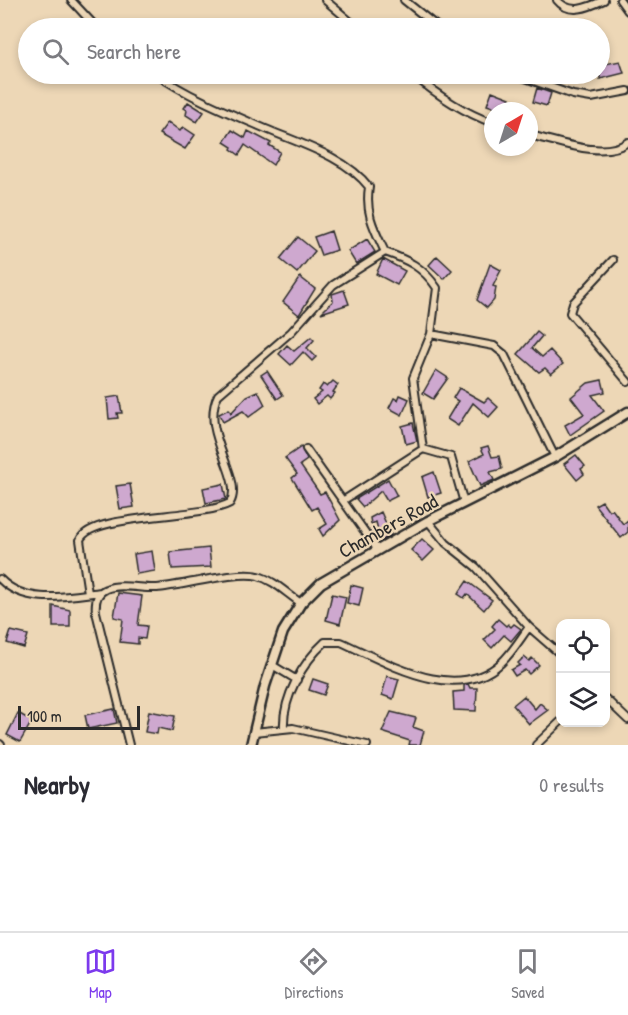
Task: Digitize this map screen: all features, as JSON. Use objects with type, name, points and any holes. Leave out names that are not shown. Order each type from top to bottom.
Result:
[{"type":"street","points":[[71,0],[88,18]]},
{"type":"street","points":[[325,0],[346,18]]},
{"type":"street","points":[[404,0],[426,18]]},
{"type":"street","points":[[557,0],[569,9],[585,9],[604,0]]},
{"type":"street","points":[[620,0],[628,11]]},
{"type":"street","points":[[175,84],[233,115],[308,147],[357,172],[369,187],[366,204],[369,218],[385,252],[411,261],[427,273],[437,288],[431,334],[413,378],[423,449]]},
{"type":"street","points":[[424,84],[472,116],[484,120]]},
{"type":"street","points":[[542,84],[573,95],[591,98],[628,91]]},
{"type":"street","points":[[538,137],[589,148],[618,149],[628,142]]},
{"type":"street","points":[[88,593],[80,540],[89,530],[114,522],[165,517],[230,503],[233,497],[231,480],[212,424],[212,407],[218,395],[291,332],[333,285],[385,252]]},
{"type":"street","points":[[613,260],[573,303],[570,314],[628,381]]},
{"type":"street","points":[[431,334],[494,346],[504,354],[555,457]]},
{"type":"street","name":"Chambers Road","points":[[251,745],[283,632],[301,603],[321,583],[428,521],[555,457],[628,412]]},
{"type":"street","points":[[306,449],[377,549]]},
{"type":"street","points":[[344,500],[423,449],[451,457],[464,503]]},
{"type":"street","points":[[428,521],[446,543],[477,567],[529,627],[556,650]]},
{"type":"street","points":[[0,579],[22,594],[37,597],[101,592],[111,588],[156,588],[237,575],[257,575],[275,584],[301,603]]},
{"type":"street","points":[[101,592],[96,601],[96,612],[129,745]]},
{"type":"street","points":[[284,729],[283,716],[297,681],[315,651],[325,642],[341,642],[433,680],[467,678],[485,674],[500,664],[529,627]]},
{"type":"street","points":[[272,665],[297,681]]},
{"type":"street","points":[[610,703],[628,720]]},
{"type":"street","points":[[536,745],[556,727]]},
{"type":"street","points":[[254,732],[293,728],[366,745]]},
{"type":"building","points":[[620,61],[624,73],[610,76],[610,63]]},
{"type":"building","points":[[537,88],[551,93],[547,106],[533,102]]},
{"type":"building","points":[[492,91],[510,98],[508,102],[488,102]]},
{"type":"building","points":[[188,102],[204,112],[197,122],[186,115],[187,110],[184,108]]},
{"type":"building","points":[[168,122],[180,131],[183,127],[195,135],[185,149],[159,134]]},
{"type":"building","points":[[232,130],[245,138],[248,131],[271,143],[269,145],[280,152],[273,165],[245,145],[239,155],[231,149],[232,147],[224,142]]},
{"type":"building","points":[[331,231],[337,250],[321,255],[314,237]]},
{"type":"building","points":[[298,237],[315,251],[297,273],[280,259]]},
{"type":"building","points":[[367,239],[375,252],[356,264],[348,251]]},
{"type":"building","points":[[437,256],[452,270],[444,279],[429,265]]},
{"type":"building","points":[[383,259],[405,271],[397,285],[376,274]]},
{"type":"building","points":[[490,264],[501,270],[493,286],[496,287],[494,300],[487,308],[477,300]]},
{"type":"building","points":[[300,277],[315,289],[299,315],[283,302]]},
{"type":"building","points":[[344,290],[349,304],[321,313],[333,301],[332,294]]},
{"type":"building","points":[[537,332],[542,336],[532,348],[542,357],[550,350],[563,364],[551,374],[545,368],[539,372],[518,354]]},
{"type":"building","points":[[311,337],[314,340],[307,348],[316,357],[312,361],[303,352],[291,365],[279,354],[287,345],[294,351]]},
{"type":"building","points":[[436,370],[448,378],[433,399],[423,393]]},
{"type":"building","points":[[267,371],[283,395],[277,399],[261,375]]},
{"type":"building","points":[[602,380],[605,392],[592,395],[604,411],[570,435],[565,425],[584,414],[571,397],[588,383]]},
{"type":"building","points":[[333,381],[338,385],[333,392],[335,393],[330,399],[327,396],[317,404],[313,399],[322,392],[319,390],[323,384],[327,387]]},
{"type":"building","points":[[459,388],[484,402],[488,398],[498,407],[489,417],[473,403],[458,426],[447,419],[458,401],[453,398]]},
{"type":"building","points":[[258,391],[265,405],[249,417],[243,411],[223,422],[219,414],[229,409],[231,413],[247,396]]},
{"type":"building","points":[[400,395],[409,399],[402,415],[389,408],[394,398],[398,400]]},
{"type":"building","points":[[119,396],[122,413],[117,413],[118,418],[109,419],[107,398]]},
{"type":"building","points":[[413,423],[417,441],[406,444],[402,426]]},
{"type":"building","points":[[488,446],[492,457],[499,456],[502,469],[490,472],[494,480],[480,486],[469,461],[484,454],[481,448]]},
{"type":"building","points":[[301,447],[307,460],[300,465],[320,494],[325,492],[340,520],[323,536],[319,529],[327,524],[317,507],[312,510],[292,478],[297,474],[285,458]]},
{"type":"building","points":[[576,455],[585,466],[581,469],[584,474],[577,480],[564,464]]},
{"type":"building","points":[[434,472],[441,493],[428,497],[422,477]]},
{"type":"building","points":[[388,479],[397,496],[387,501],[381,491],[363,507],[356,499]]},
{"type":"building","points":[[130,484],[134,507],[120,509],[116,486]]},
{"type":"building","points":[[223,484],[226,499],[206,503],[203,488]]},
{"type":"building","points":[[602,501],[609,511],[612,509],[623,524],[628,520],[628,532],[621,538],[595,505]]},
{"type":"building","points":[[381,512],[391,535],[381,541],[376,522],[371,524],[370,518]]},
{"type":"building","points":[[422,539],[434,550],[423,561],[411,550]]},
{"type":"building","points":[[209,548],[211,567],[172,569],[170,552]]},
{"type":"building","points":[[152,551],[155,571],[137,574],[134,554]]},
{"type":"building","points":[[467,581],[492,600],[484,610],[467,594],[464,598],[458,594]]},
{"type":"building","points":[[351,585],[363,588],[359,606],[347,603]]},
{"type":"building","points":[[118,593],[142,596],[138,625],[147,626],[145,639],[138,638],[138,644],[120,642],[123,619],[114,617]]},
{"type":"building","points":[[332,594],[346,597],[340,624],[326,620]]},
{"type":"building","points":[[53,606],[70,610],[70,627],[53,627]]},
{"type":"building","points":[[498,619],[506,626],[508,624],[511,627],[514,624],[521,629],[511,641],[504,635],[492,648],[484,640],[495,629],[492,626]]},
{"type":"building","points":[[11,631],[28,635],[24,648],[7,643]]},
{"type":"building","points":[[524,657],[529,661],[532,658],[539,665],[529,674],[525,670],[515,676],[511,670],[520,665],[518,663]]},
{"type":"building","points":[[387,676],[399,679],[393,699],[382,695]]},
{"type":"building","points":[[313,679],[328,684],[324,695],[309,690]]},
{"type":"building","points":[[468,684],[470,688],[477,688],[476,711],[454,710],[453,692],[464,691],[464,685]]},
{"type":"building","points":[[524,696],[535,709],[540,703],[548,710],[529,724],[513,705]]},
{"type":"building","points":[[114,709],[117,723],[88,729],[85,715]]},
{"type":"building","points":[[149,711],[175,716],[172,731],[158,728],[157,734],[145,732]]},
{"type":"building","points":[[391,712],[416,718],[413,727],[424,731],[420,745],[409,745],[410,741],[382,732]]},
{"type":"building","points":[[18,713],[32,721],[20,742],[7,735]]}]
